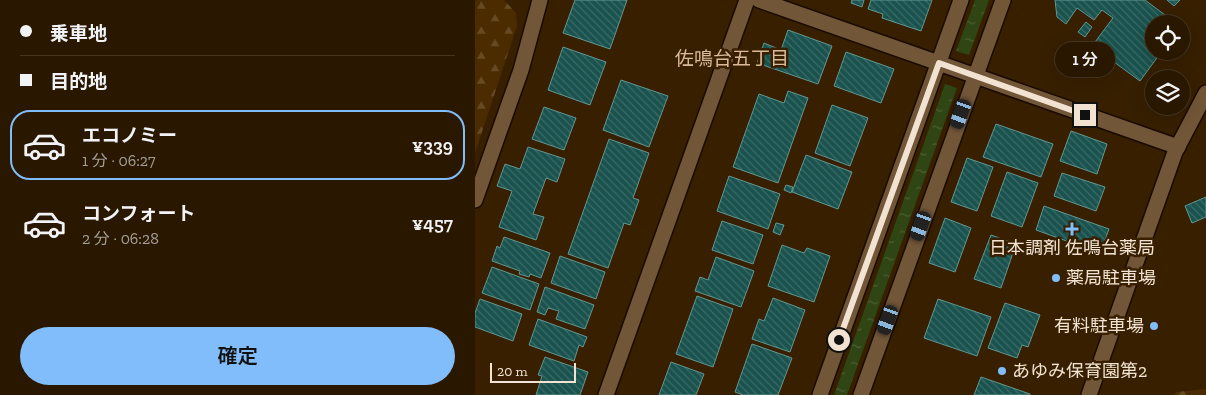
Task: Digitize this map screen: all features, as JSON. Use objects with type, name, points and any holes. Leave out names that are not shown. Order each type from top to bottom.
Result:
[{"type":"street","points":[[475,200],[521,70],[540,0]]},
{"type":"street","points":[[605,395],[747,0]]},
{"type":"street","points":[[759,0],[1178,148]]},
{"type":"street","points":[[820,395],[961,0]]},
{"type":"street","points":[[861,395],[1003,0]]},
{"type":"street","points":[[1089,395],[1178,148],[1206,93]]},
{"type":"green space","points":[[475,0],[504,0],[516,13],[517,26],[475,153]]},
{"type":"green space","points":[[1206,389],[1206,395],[1174,395],[1176,392]]},
{"type":"water","points":[[975,0],[989,0],[969,55],[956,51]]},
{"type":"water","points":[[945,84],[957,88],[847,395],[834,395]]},
{"type":"building","points":[[575,0],[627,0],[610,49],[563,33]]},
{"type":"building","points":[[852,0],[864,0],[862,7],[851,3]]},
{"type":"building","points":[[871,0],[932,0],[921,31],[882,18],[883,14],[868,9]]},
{"type":"building","points":[[1055,0],[1145,0],[1165,15],[1145,15],[1145,60],[1155,60],[1148,70],[1145,70],[1145,74],[1140,81],[1092,46],[1113,18],[1102,10],[1094,20],[1077,8],[1066,24],[1057,17]]},
{"type":"building","points":[[1167,0],[1180,0],[1174,6]]},
{"type":"building","points":[[1086,22],[1092,27],[1085,37],[1078,32]]},
{"type":"building","points":[[788,30],[832,46],[818,84],[757,63],[764,43],[781,50]]},
{"type":"building","points":[[563,47],[606,62],[590,105],[548,90]]},
{"type":"building","points":[[846,52],[894,69],[881,103],[834,86]]},
{"type":"building","points":[[621,80],[668,96],[649,147],[603,130]]},
{"type":"building","points":[[788,91],[808,98],[778,183],[733,167],[759,94],[784,103]]},
{"type":"building","points":[[832,105],[868,118],[850,166],[815,153]]},
{"type":"building","points":[[544,107],[576,118],[564,150],[532,139]]},
{"type":"building","points":[[996,124],[1053,144],[1041,177],[983,157]]},
{"type":"building","points":[[1071,131],[1107,144],[1097,174],[1060,161]]},
{"type":"building","points":[[609,139],[649,153],[633,198],[639,200],[630,225],[624,223],[608,268],[568,254]]},
{"type":"building","points":[[528,147],[565,159],[557,182],[546,178],[533,214],[544,217],[536,240],[499,227],[512,191],[497,186],[505,164],[520,169]]},
{"type":"building","points":[[806,155],[852,172],[838,209],[792,192]]},
{"type":"building","points":[[967,158],[993,167],[977,211],[951,202]]},
{"type":"building","points":[[1007,172],[1038,183],[1022,227],[991,216]]},
{"type":"building","points":[[1062,173],[1105,187],[1096,211],[1054,196]]},
{"type":"building","points":[[729,176],[780,194],[768,229],[717,211]]},
{"type":"building","points":[[786,185],[793,187],[791,193],[784,190]]},
{"type":"building","points":[[1206,197],[1206,217],[1192,223],[1185,206]]},
{"type":"building","name":"日本調剤 佐鳴台薬局","points":[[1044,206],[1109,229],[1100,253],[1036,230]]},
{"type":"building","points":[[945,218],[971,228],[955,272],[929,263]]},
{"type":"building","points":[[722,221],[763,235],[753,264],[712,250]]},
{"type":"building","points":[[776,223],[784,225],[780,235],[773,232]]},
{"type":"building","points":[[991,235],[1016,244],[1001,288],[974,279]]},
{"type":"building","points":[[504,237],[550,253],[541,278],[530,274],[529,277],[519,274],[520,271],[492,261],[497,246],[500,248]]},
{"type":"building","points":[[782,245],[804,253],[807,248],[830,256],[814,302],[768,286]]},
{"type":"building","points":[[560,256],[605,272],[596,299],[551,283]]},
{"type":"building","points":[[716,257],[754,271],[741,307],[695,291],[700,277],[708,280]]},
{"type":"building","points":[[492,267],[539,284],[530,310],[482,293]]},
{"type":"building","points":[[545,287],[594,305],[585,329],[556,319],[559,311],[548,308],[545,315],[537,312]]},
{"type":"building","points":[[697,296],[733,309],[713,367],[676,354]]},
{"type":"building","points":[[773,298],[805,310],[790,352],[752,339],[759,319],[764,321]]},
{"type":"building","points":[[480,299],[522,314],[513,341],[475,327],[475,313]]},
{"type":"building","points":[[938,299],[991,317],[977,356],[924,338]]},
{"type":"building","points":[[1005,303],[1040,315],[1028,347],[1022,345],[1017,358],[988,348]]},
{"type":"building","points":[[538,319],[587,337],[583,347],[579,345],[574,361],[529,345]]},
{"type":"building","points":[[752,344],[792,358],[778,395],[743,395],[735,392]]},
{"type":"building","points":[[545,357],[588,372],[580,395],[536,395],[542,376],[538,375]]},
{"type":"building","points":[[671,362],[704,374],[696,395],[659,395]]},
{"type":"building","points":[[981,377],[1030,394],[1030,395],[974,395]]},
{"type":"place","name":"日本調剤 佐鳴台薬局","points":[[1072,229]]},
{"type":"place","name":"薬局駐車場","points":[[1056,278]]},
{"type":"place","name":"有料駐車場","points":[[1154,326]]},
{"type":"place","name":"あゆみ保育園第2","points":[[1002,371]]},
{"type":"district","name":"佐鳴台五丁目","points":[[732,58]]},
{"type":"route","points":[[839,340],[939,63],[1085,115]]}]
